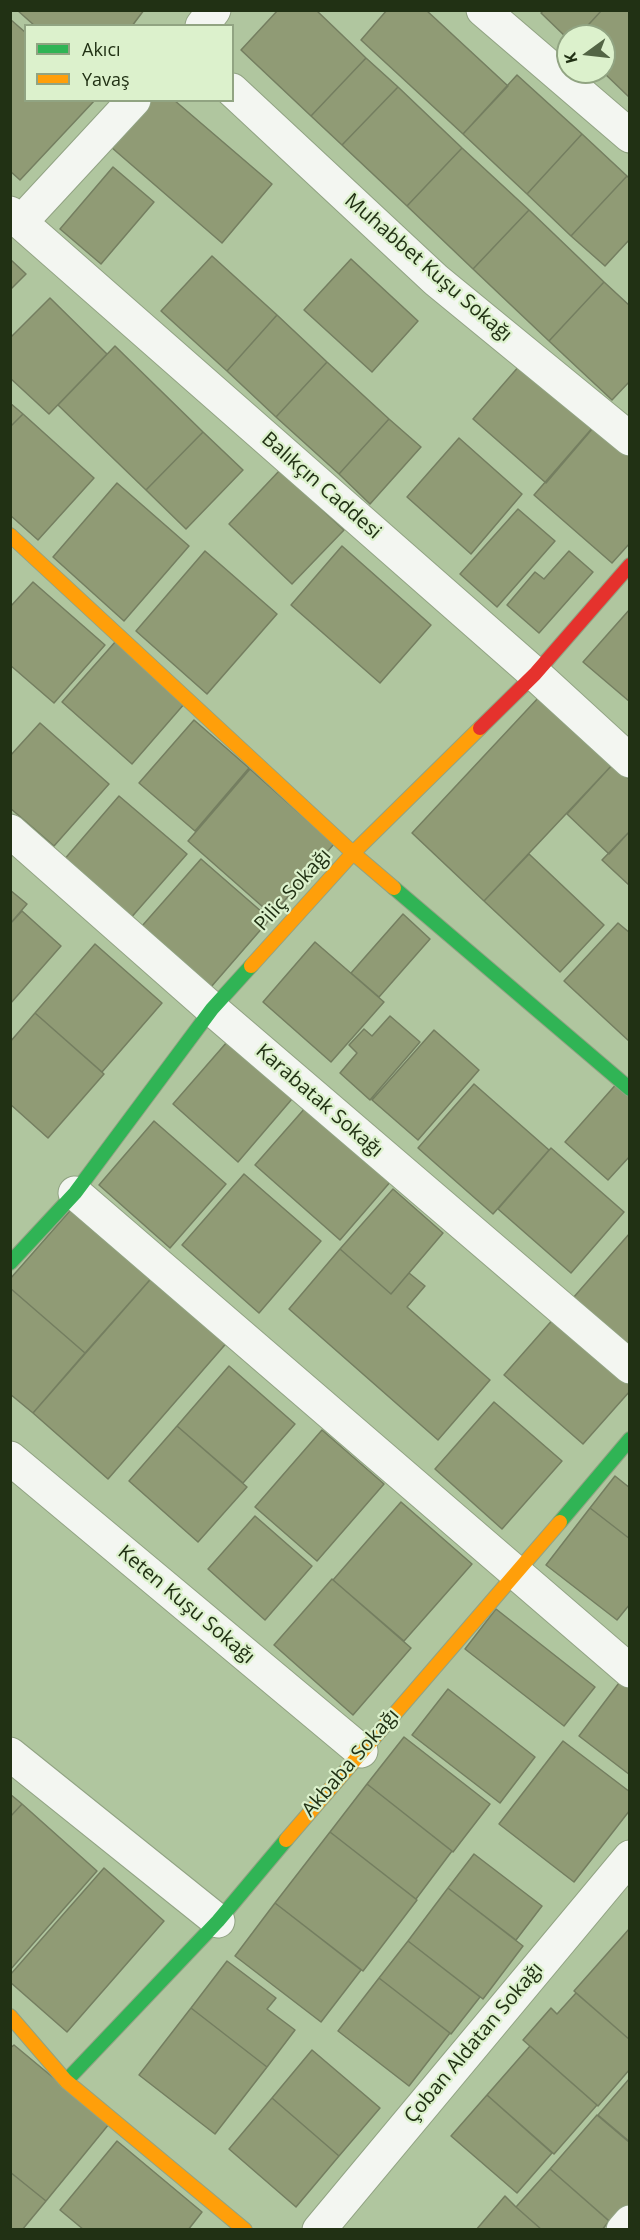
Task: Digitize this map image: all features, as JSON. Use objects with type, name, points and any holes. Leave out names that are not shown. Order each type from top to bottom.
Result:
[{"type":"street","points":[[204,24],[214,10]]},
{"type":"street","points":[[483,10],[630,136]]},
{"type":"street","name":"Muhabbet Kuşu Sokağı","points":[[234,92],[436,280],[630,439]]},
{"type":"street","points":[[16,217],[132,102]]},
{"type":"street","name":"Balıkçın Caddesi","points":[[16,217],[535,674],[630,761]]},
{"type":"street","points":[[10,535],[353,854],[630,1089]]},
{"type":"street","name":"Piliç Sokağı","points":[[15,1248],[75,1193],[212,1009],[353,854],[535,674],[630,565]]},
{"type":"street","name":"Karabatak Sokağı","points":[[10,831],[212,1009],[630,1367]]},
{"type":"street","points":[[75,1193],[630,1671]]},
{"type":"street","name":"Akbaba Sokağı","points":[[66,2081],[218,1921],[630,1439]]},
{"type":"street","name":"Keten Kuşu Sokağı","points":[[10,1458],[361,1751]]},
{"type":"street","points":[[10,1754],[218,1921]]},
{"type":"street","name":"Çoban Aldatan Sokağı","points":[[319,2229],[630,1857]]},
{"type":"street","points":[[11,2018],[66,2081],[241,2228]]},
{"type":"street","points":[[623,2229],[630,2222]]},
{"type":"building","points":[[17,10],[144,10],[134,24],[33,24]]},
{"type":"building","points":[[278,10],[316,10],[366,58],[311,116],[241,50]]},
{"type":"building","points":[[387,10],[426,10],[508,86],[463,134],[361,40]]},
{"type":"building","points":[[544,10],[602,10],[589,24],[556,24],[556,27],[541,13]]},
{"type":"building","points":[[602,10],[630,10],[630,98],[615,84],[616,24],[589,24]]},
{"type":"building","points":[[10,19],[24,31],[24,102],[93,102],[20,180],[10,171]]},
{"type":"building","points":[[366,58],[398,87],[342,145],[311,116]]},
{"type":"building","points":[[517,75],[582,134],[527,194],[463,134]]},
{"type":"building","points":[[398,87],[462,148],[407,206],[342,145]]},
{"type":"building","points":[[148,102],[176,102],[272,184],[222,243],[111,147]]},
{"type":"building","points":[[582,134],[627,176],[571,236],[527,194]]},
{"type":"building","points":[[462,148],[529,210],[473,269],[407,206]]},
{"type":"building","points":[[113,167],[154,202],[101,264],[60,229]]},
{"type":"building","points":[[627,176],[630,179],[630,239],[605,266],[571,236]]},
{"type":"building","points":[[529,210],[604,282],[549,341],[473,269]]},
{"type":"building","points":[[212,256],[277,315],[227,371],[161,311]]},
{"type":"building","points":[[10,259],[26,274],[10,290]]},
{"type":"building","points":[[351,259],[418,321],[372,372],[304,310]]},
{"type":"building","points":[[604,282],[630,306],[630,381],[612,400],[549,341]]},
{"type":"building","points":[[50,298],[107,354],[49,414],[10,378],[10,338]]},
{"type":"building","points":[[277,315],[327,362],[276,417],[227,371]]},
{"type":"building","points":[[115,346],[203,432],[146,490],[58,405]]},
{"type":"building","points":[[527,357],[599,421],[546,483],[473,419]]},
{"type":"building","points":[[327,362],[389,419],[339,474],[276,417]]},
{"type":"building","points":[[10,403],[23,414],[10,427]]},
{"type":"building","points":[[23,414],[94,478],[38,540],[10,515],[10,427]]},
{"type":"building","points":[[389,419],[421,447],[370,504],[339,474]]},
{"type":"building","points":[[594,426],[630,457],[630,543],[612,563],[534,495]]},
{"type":"building","points":[[203,432],[243,470],[186,529],[146,490]]},
{"type":"building","points":[[459,438],[522,494],[471,554],[407,497]]},
{"type":"building","points":[[280,470],[344,530],[292,584],[229,524]]},
{"type":"building","points":[[117,483],[189,546],[124,621],[53,557]]},
{"type":"building","points":[[518,509],[555,541],[497,607],[460,574]]},
{"type":"building","points":[[342,546],[431,625],[380,683],[291,605]]},
{"type":"building","points":[[205,551],[277,614],[207,694],[136,631]]},
{"type":"building","points":[[569,551],[593,572],[539,633],[507,605],[535,572],[544,579]]},
{"type":"building","points":[[33,582],[105,645],[54,703],[10,665],[10,607]]},
{"type":"building","points":[[630,609],[630,702],[583,662]]},
{"type":"building","points":[[116,641],[185,703],[132,764],[62,702]]},
{"type":"building","points":[[540,696],[613,764],[484,901],[412,833]]},
{"type":"building","points":[[194,720],[249,768],[195,831],[139,783]]},
{"type":"building","points":[[40,723],[109,784],[54,846],[10,808],[10,756]]},
{"type":"building","points":[[613,764],[630,780],[630,831],[609,854],[567,814]]},
{"type":"building","points":[[250,769],[334,844],[272,915],[188,841]]},
{"type":"building","points":[[119,796],[187,854],[129,920],[63,861]]},
{"type":"building","points":[[630,831],[630,886],[602,860]]},
{"type":"building","points":[[529,854],[604,925],[560,972],[484,901]]},
{"type":"building","points":[[201,859],[270,919],[211,987],[142,926]]},
{"type":"building","points":[[10,890],[27,904],[10,924]]},
{"type":"building","points":[[22,911],[61,946],[10,1004],[10,924]]},
{"type":"building","points":[[403,914],[430,939],[379,997],[351,973]]},
{"type":"building","points":[[618,923],[630,933],[630,1042],[564,981]]},
{"type":"building","points":[[315,942],[384,1002],[331,1062],[263,1002]]},
{"type":"building","points":[[95,944],[162,1003],[102,1072],[35,1013]]},
{"type":"building","points":[[35,1013],[104,1074],[48,1138],[10,1104],[10,1042]]},
{"type":"building","points":[[390,1016],[420,1042],[370,1100],[340,1073],[357,1053],[349,1045],[364,1029],[372,1036]]},
{"type":"building","points":[[434,1030],[479,1070],[418,1140],[372,1100]]},
{"type":"building","points":[[227,1042],[292,1099],[238,1162],[173,1104]]},
{"type":"building","points":[[619,1081],[630,1091],[630,1156],[608,1180],[565,1142]]},
{"type":"building","points":[[474,1084],[549,1150],[493,1214],[418,1148]]},
{"type":"building","points":[[313,1099],[398,1173],[340,1240],[255,1165]]},
{"type":"building","points":[[154,1121],[226,1184],[170,1248],[99,1185]]},
{"type":"building","points":[[551,1148],[624,1212],[571,1273],[498,1209]]},
{"type":"building","points":[[244,1174],[321,1241],[259,1313],[182,1245]]},
{"type":"building","points":[[393,1189],[443,1233],[391,1294],[340,1249]]},
{"type":"building","points":[[76,1204],[156,1273],[85,1353],[10,1288],[10,1279]]},
{"type":"building","points":[[630,1233],[630,1349],[573,1298]]},
{"type":"building","points":[[340,1249],[391,1294],[409,1273],[425,1286],[407,1307],[490,1380],[438,1440],[289,1309]]},
{"type":"building","points":[[156,1273],[230,1339],[108,1479],[33,1413]]},
{"type":"building","points":[[10,1288],[85,1353],[33,1413],[10,1394]]},
{"type":"building","points":[[555,1317],[630,1382],[630,1391],[583,1444],[504,1375]]},
{"type":"building","points":[[229,1366],[295,1424],[243,1483],[177,1426]]},
{"type":"building","points":[[494,1402],[562,1461],[502,1529],[435,1469]]},
{"type":"building","points":[[177,1426],[247,1487],[198,1542],[129,1481]]},
{"type":"building","points":[[322,1430],[384,1484],[317,1561],[255,1507]]},
{"type":"building","points":[[615,1476],[630,1488],[630,1539],[590,1508]]},
{"type":"building","points":[[401,1502],[472,1564],[404,1641],[333,1580]]},
{"type":"building","points":[[590,1508],[630,1539],[630,1604],[617,1620],[546,1565]]},
{"type":"building","points":[[255,1516],[312,1566],[265,1620],[208,1569]]},
{"type":"building","points":[[332,1579],[411,1648],[353,1715],[274,1645]]},
{"type":"building","points":[[496,1609],[595,1687],[564,1726],[465,1649]]},
{"type":"building","points":[[622,1679],[630,1684],[630,1775],[579,1736]]},
{"type":"building","points":[[448,1689],[535,1757],[500,1803],[412,1735]]},
{"type":"building","points":[[404,1737],[490,1804],[453,1852],[367,1784]]},
{"type":"building","points":[[563,1741],[630,1792],[630,1810],[574,1882],[499,1824]]},
{"type":"building","points":[[367,1784],[452,1851],[416,1899],[330,1832]]},
{"type":"building","points":[[10,1794],[22,1804],[10,1817]]},
{"type":"building","points":[[22,1804],[97,1871],[10,1970],[10,1817]]},
{"type":"building","points":[[330,1832],[417,1900],[363,1971],[275,1903]]},
{"type":"building","points":[[474,1854],[542,1906],[516,1940],[448,1888]]},
{"type":"building","points":[[104,1868],[164,1921],[67,2032],[10,1982],[10,1975]]},
{"type":"building","points":[[448,1888],[523,1946],[483,1999],[408,1941]]},
{"type":"building","points":[[275,1903],[361,1970],[321,2022],[235,1956]]},
{"type":"building","points":[[630,1928],[630,2040],[574,1991]]},
{"type":"building","points":[[408,1941],[480,1997],[451,2034],[379,1978]]},
{"type":"building","points":[[227,1961],[276,1998],[267,2009],[295,2030],[267,2067],[191,2008]]},
{"type":"building","points":[[379,1978],[450,2033],[409,2086],[338,2031]]},
{"type":"building","points":[[576,1993],[630,2040],[630,2069],[598,2106],[523,2040],[551,2008],[557,2014]]},
{"type":"building","points":[[191,2008],[267,2067],[215,2134],[139,2075]]},
{"type":"building","points":[[14,2045],[109,2124],[46,2201],[10,2172],[10,2048]]},
{"type":"building","points":[[530,2046],[597,2105],[554,2154],[487,2095]]},
{"type":"building","points":[[312,2050],[380,2108],[339,2156],[272,2098]]},
{"type":"building","points":[[630,2078],[630,2142],[598,2115]]},
{"type":"building","points":[[487,2095],[552,2153],[517,2193],[451,2136]]},
{"type":"building","points":[[272,2098],[339,2156],[296,2207],[229,2149]]},
{"type":"building","points":[[597,2115],[630,2143],[630,2210],[615,2226],[550,2169]]},
{"type":"building","points":[[117,2141],[202,2212],[188,2230],[84,2230],[60,2210]]},
{"type":"building","points":[[550,2169],[609,2221],[602,2230],[542,2230],[516,2207]]},
{"type":"building","points":[[10,2172],[46,2201],[22,2230],[10,2230]]},
{"type":"building","points":[[505,2196],[516,2207],[542,2230],[476,2230]]},
{"type":"traffic: fast","points":[[394,888],[630,1089]]},
{"type":"traffic: fast","points":[[10,1263],[75,1193],[212,1009],[251,966]]},
{"type":"traffic: fast","points":[[560,1522],[630,1439]]},
{"type":"traffic: fast","points":[[66,2081],[218,1921],[286,1840]]},
{"type":"traffic: slow","points":[[10,535],[353,853],[394,888]]},
{"type":"traffic: slow","points":[[251,966],[353,853],[480,728]]},
{"type":"traffic: slow","points":[[286,1840],[560,1522]]},
{"type":"traffic: slow","points":[[10,2016],[66,2081],[245,2230]]},
{"type":"traffic: jam","points":[[480,728],[535,674],[630,565]]}]
